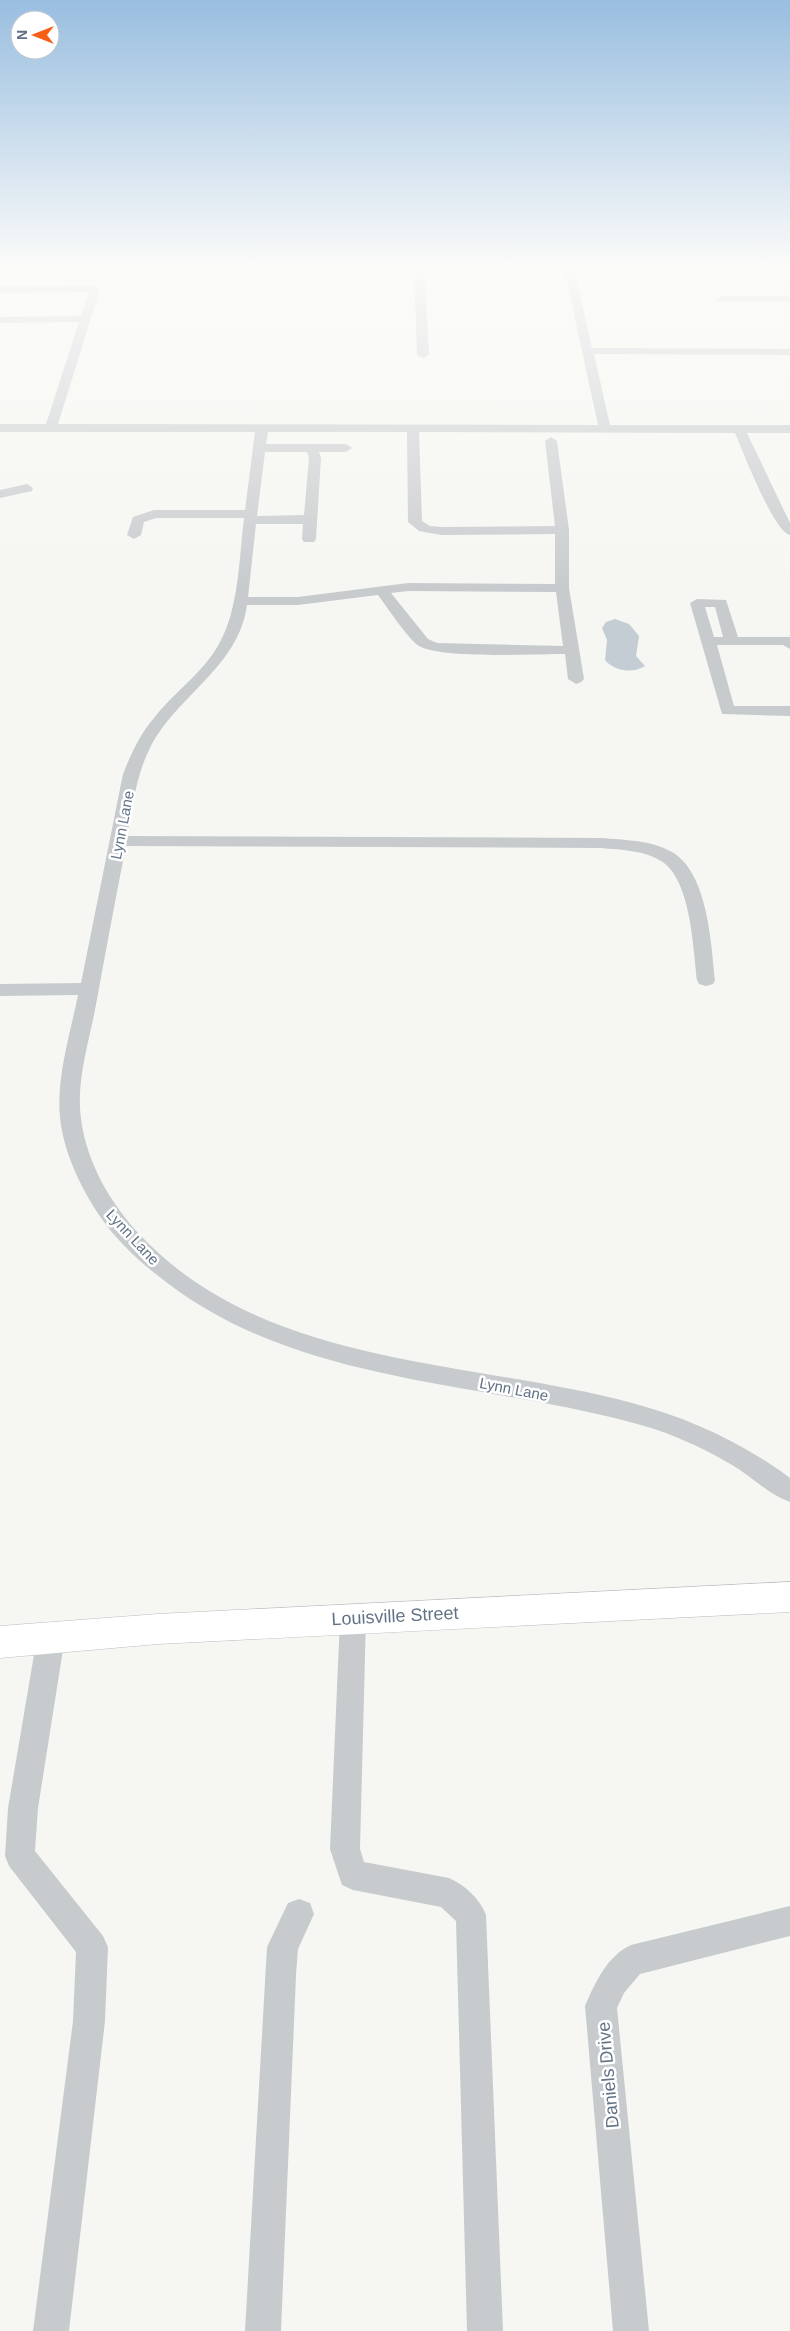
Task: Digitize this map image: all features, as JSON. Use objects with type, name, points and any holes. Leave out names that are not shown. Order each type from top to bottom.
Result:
[{"type":"main road","name":"Louisville Street","points":[[0,1642],[158,1629],[790,1597]]},
{"type":"street","points":[[50,428],[69,372]]},
{"type":"street","points":[[592,372],[605,430]]},
{"type":"street","points":[[0,428],[50,428],[261,438],[413,429],[790,429]]},
{"type":"street","points":[[413,429],[415,522],[419,526],[428,530],[441,531],[562,530]]},
{"type":"street","points":[[738,429],[780,519],[790,531]]},
{"type":"street","points":[[261,438],[312,448],[346,448]]},
{"type":"street","name":"Lynn Lane","points":[[261,438],[238,618],[226,645],[210,667],[159,721],[142,747],[131,774],[72,1076],[71,1121],[84,1166],[106,1211],[138,1248],[179,1282],[228,1312],[303,1343],[367,1361],[646,1416],[708,1439],[762,1469],[790,1492]]},
{"type":"street","points":[[552,441],[562,530],[562,588],[570,650],[576,679]]},
{"type":"street","points":[[309,539],[315,458],[312,448]]},
{"type":"street","points":[[0,494],[28,488]]},
{"type":"street","points":[[134,535],[138,520],[154,514],[303,520],[310,517]]},
{"type":"street","points":[[242,597],[298,601],[408,587],[562,588]]},
{"type":"street","points":[[382,591],[423,642],[434,647],[448,649],[570,650]]},
{"type":"street","points":[[732,641],[721,603],[697,603],[728,711],[790,711]]},
{"type":"street","points":[[708,641],[789,641],[790,645]]},
{"type":"street","points":[[119,842],[591,842],[643,847],[663,855],[676,863],[687,878],[693,896],[706,980]]},
{"type":"street","points":[[0,990],[88,989]]},
{"type":"street","points":[[353,1618],[345,1849],[353,1875],[449,1893],[471,1915],[485,2331]]},
{"type":"street","points":[[51,1637],[23,1808],[20,1856],[92,1947],[89,2021],[51,2331]]},
{"type":"street","points":[[263,2331],[280,1975],[283,1947],[300,1914]]},
{"type":"street","name":"Daniels Drive","points":[[631,2331],[601,2006],[613,1982],[631,1961],[790,1920]]},
{"type":"shaded area","points":[[615,619],[629,624],[639,636],[636,656],[645,666],[629,671],[613,667],[605,660],[607,640],[602,628],[606,622]]}]
